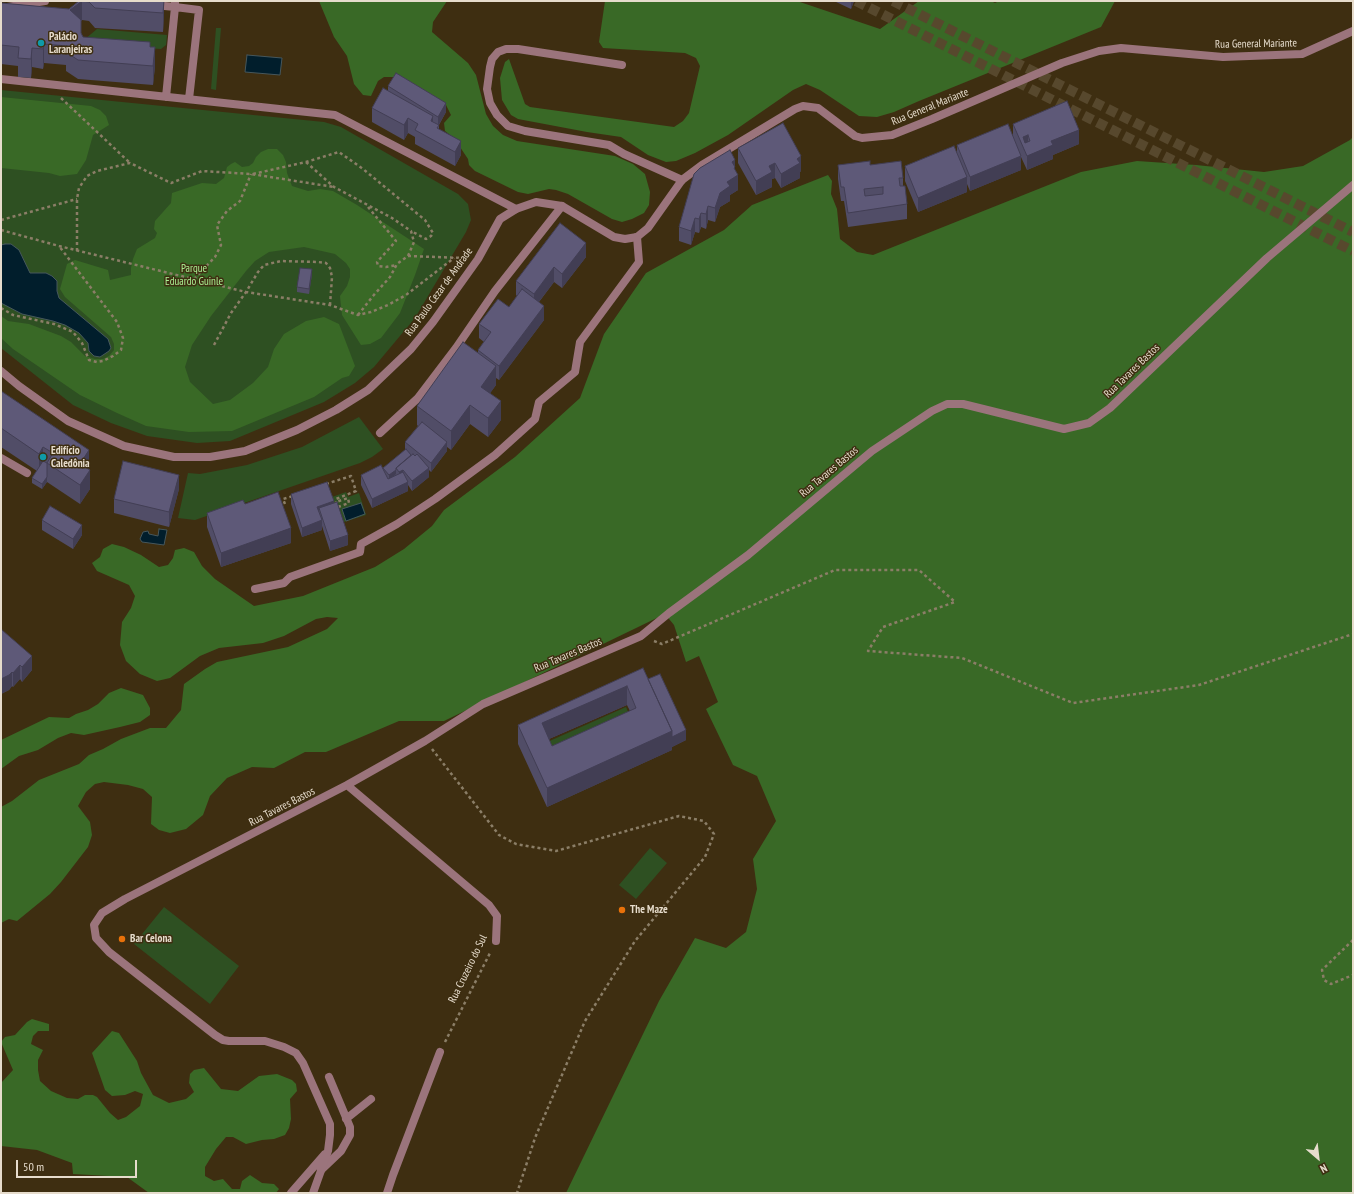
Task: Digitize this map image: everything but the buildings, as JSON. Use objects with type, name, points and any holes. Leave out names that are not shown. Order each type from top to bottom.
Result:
[{"type":"street","points":[[1,8],[45,1]]},
{"type":"street","points":[[146,4],[175,4],[199,10],[189,100]]},
{"type":"street","points":[[166,97],[175,4]]},
{"type":"street","name":"Rua General Mariante","points":[[637,237],[648,228],[682,180],[702,165],[795,109],[803,106],[818,108],[854,136],[862,138],[892,135],[1062,63],[1099,51],[1121,48],[1223,58],[1302,54],[1353,30]]},
{"type":"street","points":[[622,65],[518,49],[506,49],[498,52],[492,59],[487,89],[490,103],[497,115],[508,126],[525,132],[609,145],[624,154],[682,180]]},
{"type":"street","points":[[1,79],[335,115],[516,208],[536,202],[562,206],[614,237],[625,239],[637,237],[639,262],[580,342],[575,372],[539,402],[535,419],[495,455],[435,499],[397,524],[361,544],[360,552],[290,577],[284,583],[255,589]]},
{"type":"street","name":"Rua Tavares Bastos","points":[[328,1151],[330,1124],[304,1063],[296,1053],[284,1047],[265,1041],[223,1040],[109,952],[96,938],[94,925],[102,913],[125,899],[347,785],[426,741],[483,704],[641,636],[669,613],[748,555],[872,451],[932,410],[948,404],[963,404],[1064,429],[1089,423],[1110,408],[1267,258],[1353,185]]},
{"type":"street","points":[[380,433],[418,398],[456,348],[495,291],[562,206]]},
{"type":"street","name":"Rua Paulo Cezar de Andrade","points":[[1,371],[18,386],[68,421],[124,446],[174,457],[210,457],[245,452],[297,430],[336,410],[368,390],[411,349],[433,322],[478,259],[500,219],[516,208]]},
{"type":"street","points":[[1,458],[27,473]]},
{"type":"street","name":"Rua Cruzeiro do Sul","points":[[347,785],[489,905],[497,916],[496,941]]},
{"type":"street","points":[[388,1193],[395,1168],[440,1052]]},
{"type":"street","points":[[322,1170],[341,1150],[350,1135],[350,1127],[329,1077]]},
{"type":"street","points":[[346,1119],[371,1099]]},
{"type":"street","points":[[313,1193],[328,1151]]},
{"type":"street","points":[[291,1193],[328,1151]]},
{"type":"path","points":[[59,96],[130,164],[171,183],[202,171],[250,174],[334,187]]},
{"type":"path","points":[[250,174],[306,162],[339,152],[363,169],[425,220],[433,233],[426,239],[411,231],[392,218],[367,206],[334,187],[306,162]]},
{"type":"path","points":[[77,251],[77,199],[79,188],[87,176],[97,171],[130,164]]},
{"type":"path","points":[[194,279],[215,257],[221,245],[217,225],[227,211],[240,201],[250,174]]},
{"type":"path","points":[[1,220],[77,199]]},
{"type":"path","points":[[367,206],[396,241],[377,262],[378,266],[386,267],[397,264],[408,256],[414,242],[411,231]]},
{"type":"path","points":[[1,230],[77,251],[246,292],[330,305],[358,315],[371,312],[388,305],[406,295],[454,258]]},
{"type":"path","points":[[1,308],[13,315],[54,324],[73,332],[82,343],[89,360],[97,362],[103,361],[113,356],[120,350],[123,338],[118,322],[59,246]]},
{"type":"path","points":[[408,256],[478,259]]},
{"type":"path","points":[[214,345],[231,313],[264,265],[281,261],[326,263],[330,268],[332,278],[330,305]]},
{"type":"path","points":[[358,315],[390,277],[397,264]]},
{"type":"path","points":[[321,486],[351,476],[356,491],[336,499],[336,502]]},
{"type":"path","points":[[284,504],[283,499],[298,494]]},
{"type":"path","points":[[348,498],[349,503],[338,507],[336,502],[348,498]]},
{"type":"path","points":[[641,636],[662,644],[835,570],[919,570],[956,602],[883,627],[868,651],[962,658],[1073,703],[1199,685],[1353,634]]},
{"type":"path","points":[[426,741],[499,835],[516,844],[556,851],[679,816],[704,820],[714,834],[705,857],[635,941],[585,1021],[535,1138],[517,1193]]},
{"type":"path","points":[[1353,940],[1322,970],[1324,980],[1330,984],[1353,975]]},
{"type":"path","name":"Rua Cruzeiro do Sul","points":[[440,1052],[496,941]]},
{"type":"green space","points":[[319,1],[447,1],[433,22],[432,32],[468,63],[476,75],[486,114],[493,126],[503,135],[517,141],[615,156],[633,164],[645,174],[650,192],[649,205],[644,213],[622,222],[612,219],[568,194],[549,189],[528,194],[518,192],[475,171],[469,165],[468,159],[454,138],[445,131],[444,123],[451,115],[446,105],[399,77],[384,77],[378,81],[371,96],[363,95],[354,84],[347,56],[334,37]]},
{"type":"green space","points":[[605,1],[797,1],[880,29],[919,1],[991,1],[995,3],[999,1],[1115,1],[1101,27],[894,112],[877,117],[859,116],[820,90],[806,84],[793,90],[728,135],[695,153],[676,161],[666,162],[648,155],[621,137],[518,119],[511,115],[502,100],[500,78],[505,62],[509,59],[525,104],[530,107],[674,127],[683,121],[689,113],[700,66],[696,58],[685,53],[603,48],[599,42]]},
{"type":"green space","points":[[216,28],[221,28],[216,90],[211,89]]},
{"type":"green space","points":[[97,29],[167,35],[166,45],[161,49],[84,44],[85,39]]},
{"type":"green space","name":"Parque Eduardo Guinle","points":[[1,90],[324,122],[341,127],[458,194],[468,204],[471,220],[466,232],[415,318],[374,367],[355,383],[324,402],[230,441],[197,443],[147,436],[111,423],[73,405],[1,348]]},
{"type":"green space","points":[[1,97],[91,106],[100,110],[106,116],[109,125],[93,135],[86,160],[77,174],[60,176],[49,173],[1,168]]},
{"type":"green space","points":[[1353,137],[1353,1193],[566,1193],[659,1001],[695,938],[726,948],[746,932],[757,889],[753,859],[776,821],[757,776],[733,765],[706,709],[718,702],[699,656],[686,662],[674,625],[665,614],[444,721],[399,721],[326,752],[305,752],[274,768],[252,767],[227,778],[210,796],[203,815],[186,829],[170,833],[159,830],[151,824],[152,797],[143,789],[128,785],[104,782],[95,784],[86,792],[78,806],[90,822],[92,835],[88,847],[50,894],[17,921],[9,919],[1,923],[1,807],[12,801],[39,780],[79,764],[89,755],[121,739],[150,728],[166,728],[181,710],[184,684],[217,662],[288,647],[327,629],[338,618],[327,617],[316,619],[284,636],[263,643],[219,648],[200,656],[170,678],[157,681],[140,674],[126,661],[120,645],[122,622],[131,608],[135,596],[129,585],[97,571],[92,563],[100,557],[103,549],[112,544],[124,547],[141,555],[159,567],[168,565],[173,558],[175,550],[184,548],[194,552],[202,566],[215,579],[254,606],[303,596],[375,567],[404,549],[432,526],[444,510],[515,457],[580,398],[604,334],[646,273],[724,230],[752,205],[828,175],[832,181],[831,194],[837,209],[840,239],[857,252],[873,255],[1081,172],[1137,161],[1264,172],[1303,166]]},
{"type":"green space","points":[[268,149],[277,149],[283,155],[292,186],[308,191],[320,189],[333,191],[424,249],[400,313],[381,338],[370,344],[361,345],[342,315],[340,296],[347,286],[350,277],[350,269],[346,263],[335,254],[304,247],[269,252],[255,261],[246,271],[211,316],[192,345],[185,367],[190,382],[213,404],[230,400],[253,383],[268,367],[274,349],[284,334],[306,321],[324,317],[339,324],[355,366],[349,376],[342,378],[314,397],[232,431],[189,432],[146,426],[80,395],[13,349],[1,338],[1,316],[8,321],[29,324],[61,336],[71,342],[85,356],[95,359],[103,359],[109,356],[114,350],[114,344],[111,337],[65,297],[60,289],[67,264],[75,260],[108,270],[110,280],[131,275],[133,259],[137,249],[155,238],[157,233],[154,229],[155,221],[171,203],[172,193],[202,183],[216,184],[224,178],[227,167],[231,164],[235,162],[242,167],[249,166],[261,152]]},
{"type":"green space","points":[[359,417],[383,449],[372,457],[360,463],[195,520],[178,518],[188,473],[200,474],[247,465],[302,447]]},
{"type":"green space","points":[[346,492],[348,497],[359,493],[366,515],[344,522],[339,508],[336,509],[332,497]]},
{"type":"green space","points":[[121,688],[143,695],[150,708],[150,715],[140,722],[120,727],[84,735],[71,733],[58,738],[38,750],[19,756],[1,769],[1,740],[49,717],[69,718],[88,710],[98,704],[109,693]]},
{"type":"green space","points":[[626,707],[634,726],[553,762],[545,743]]},
{"type":"green space","points":[[650,848],[667,863],[636,899],[619,885]]},
{"type":"green space","points":[[164,907],[239,966],[210,1004],[134,944]]},
{"type":"green space","points":[[32,1019],[49,1024],[49,1031],[38,1031],[33,1036],[31,1044],[43,1050],[38,1060],[40,1081],[51,1091],[67,1098],[78,1099],[85,1095],[93,1095],[97,1097],[118,1120],[126,1117],[140,1106],[143,1094],[135,1091],[125,1095],[112,1096],[105,1090],[92,1053],[112,1031],[119,1033],[137,1061],[141,1073],[153,1095],[169,1103],[186,1099],[194,1092],[189,1083],[190,1074],[194,1070],[204,1068],[221,1089],[238,1091],[259,1076],[277,1074],[292,1080],[296,1084],[297,1091],[290,1099],[291,1119],[289,1128],[285,1135],[274,1139],[246,1144],[233,1137],[226,1137],[216,1149],[205,1167],[205,1176],[214,1181],[223,1179],[232,1189],[240,1189],[242,1181],[250,1175],[262,1183],[274,1184],[279,1189],[276,1193],[149,1193],[127,1177],[73,1174],[72,1163],[37,1150],[1,1146],[1,1083],[13,1070],[1,1042],[5,1037],[15,1035],[27,1022]]},
{"type":"water","points":[[247,55],[282,58],[280,75],[245,72]]},
{"type":"water","points":[[11,244],[19,250],[30,273],[46,273],[57,281],[59,298],[108,339],[111,348],[109,351],[100,357],[94,356],[89,351],[88,343],[79,333],[65,325],[22,314],[1,303],[1,245]]},
{"type":"water","points":[[361,503],[365,514],[346,521],[342,509]]},
{"type":"water","points":[[159,529],[167,530],[164,545],[142,542],[140,539],[143,532],[148,531],[149,534],[158,536]]},
{"type":"tunnel","points":[[856,1],[1353,251]]},
{"type":"tunnel","points":[[893,1],[1353,232]]},
{"type":"place","name":"Palácio Laranjeiras","points":[[41,43]]},
{"type":"place","name":"Edifício Caledônia","points":[[43,457]]},
{"type":"place","name":"The Maze","points":[[622,910]]},
{"type":"place","name":"Bar Celona","points":[[122,939]]}]
